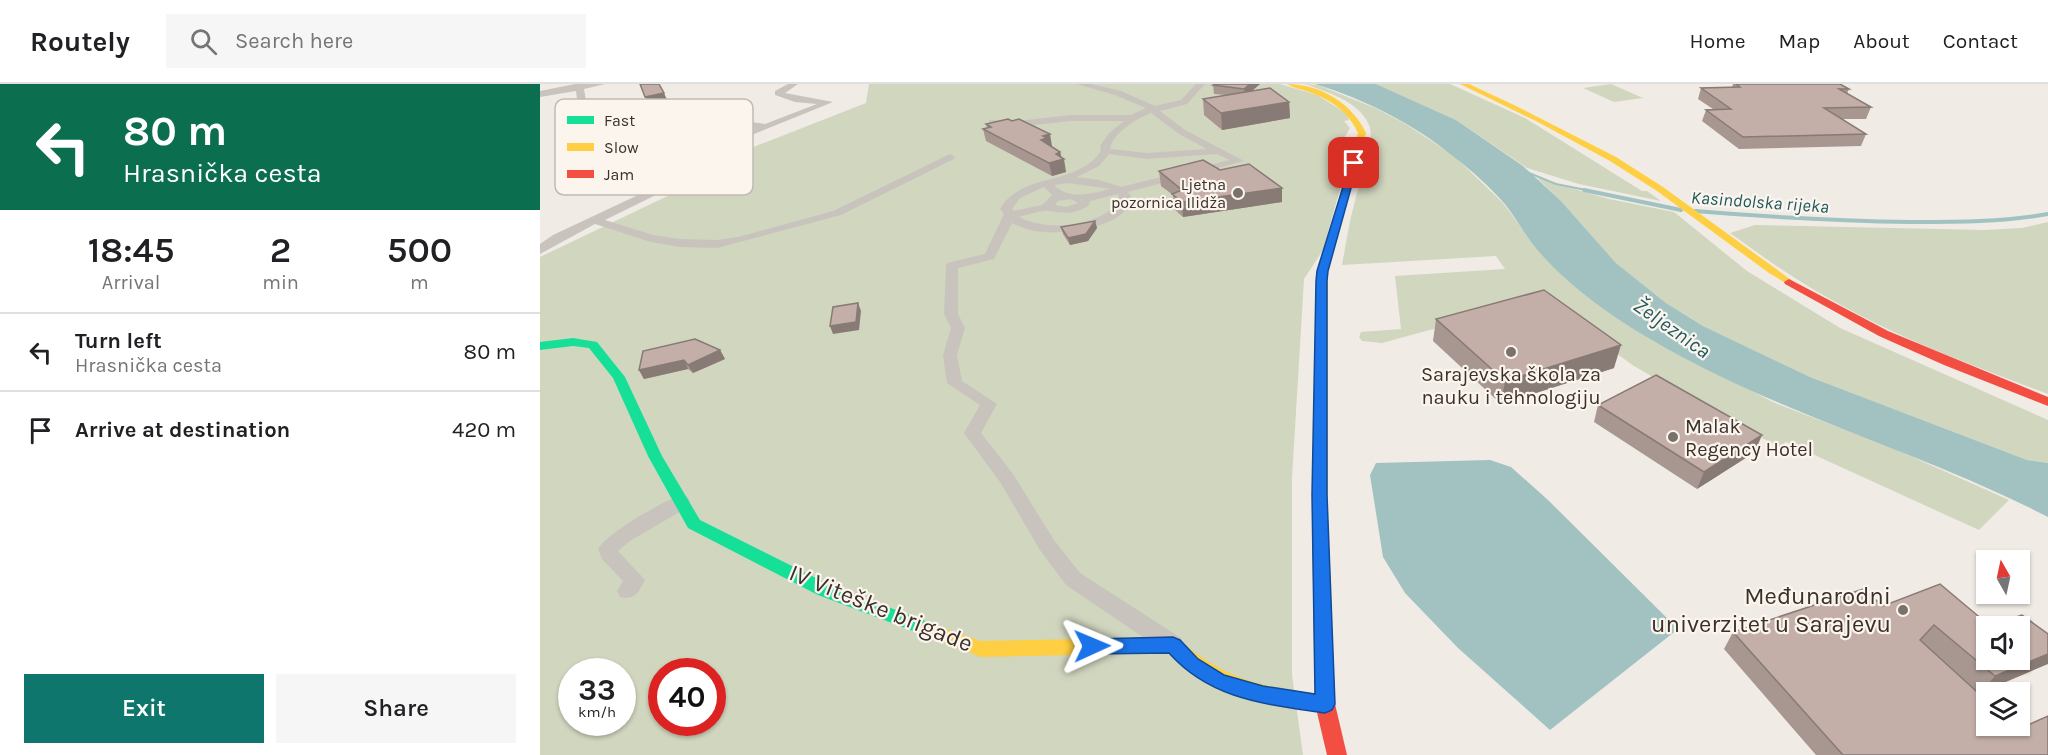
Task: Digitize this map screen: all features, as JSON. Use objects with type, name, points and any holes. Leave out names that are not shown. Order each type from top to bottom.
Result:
[{"type":"street","points":[[540,94],[601,84]]},
{"type":"street","points":[[753,131],[829,102],[795,99],[778,93],[794,84]]},
{"type":"street","points":[[1049,207],[1049,203],[1060,197],[1071,196],[1084,199],[1239,161],[1182,132],[1153,109],[1129,97],[1081,84]]},
{"type":"street","points":[[1046,183],[1088,180],[1111,185],[1120,190],[1124,196],[1124,202],[1120,209],[1108,218],[1087,225],[1043,228],[1018,223],[1009,216],[1006,209],[1009,202],[1019,193],[1046,183],[1087,169],[1103,156],[1106,151],[1105,146],[1112,135],[1133,118],[1153,109],[1189,104],[1201,84]]},
{"type":"street","points":[[1290,84],[1311,90],[1339,103],[1355,117],[1362,133],[1322,281],[1320,495],[1325,704],[1337,755]]},
{"type":"street","points":[[1463,84],[1555,126],[1658,189],[1800,289],[1876,331],[1933,357],[2048,402]]},
{"type":"street","points":[[992,122],[1023,124],[1071,118],[1133,118]]},
{"type":"street","points":[[753,125],[764,126]]},
{"type":"street","points":[[1106,151],[1147,156],[1219,151]]},
{"type":"street","points":[[594,220],[651,238],[680,243],[717,244],[837,213],[950,157]]},
{"type":"street","points":[[1046,183],[1060,197]]},
{"type":"street","points":[[545,243],[646,195]]},
{"type":"street","points":[[1009,216],[1049,207],[1061,211],[1072,210],[1082,206],[1084,199]]},
{"type":"street","points":[[1072,210],[1087,225]]},
{"type":"street","points":[[1009,216],[990,256],[952,266],[951,314],[958,328],[950,355],[955,383],[989,404],[972,433],[1007,478],[1047,544],[1073,579],[1173,645],[1191,664],[1219,681],[1263,695],[1325,704]]},
{"type":"street","name":"IV Viteške brigade","points":[[540,346],[573,342],[592,345],[619,377],[655,456],[694,524],[824,590],[981,649],[1173,645]]},
{"type":"street","points":[[627,591],[634,580],[609,554],[608,549],[623,536],[681,502]]},
{"type":"green space","points":[[869,84],[1280,84],[1317,95],[1346,113],[1349,120],[1344,121],[1350,128],[1342,142],[1352,146],[1323,250],[1304,279],[1292,478],[1292,675],[1303,755],[540,755],[540,257],[670,195],[753,195],[753,147],[866,103]]},
{"type":"green space","points":[[1304,84],[1318,85],[1375,108],[1404,123],[1454,156],[1503,203],[1542,255],[1598,304],[1652,340],[1775,403],[1890,447],[2009,500],[1979,530],[1786,442],[1780,447],[1734,424],[1634,366],[1551,307],[1529,303],[1382,343],[1362,341],[1359,337],[1361,332],[1401,329],[1395,276],[1505,269],[1496,256],[1342,265],[1351,217],[1369,152],[1371,132],[1365,117],[1350,104],[1332,94]]},
{"type":"green space","points":[[1376,84],[1450,84],[1525,118],[1661,201],[1579,184],[1527,168],[1456,120]]},
{"type":"green space","points":[[1611,84],[1643,98],[1614,102],[1583,88]]},
{"type":"green space","points":[[1537,178],[1609,199],[1674,212],[1747,271],[1840,328],[2048,420],[2048,463],[2027,460],[1810,377],[1703,326],[1666,303],[1616,263],[1561,201]]},
{"type":"green space","points":[[2048,222],[2048,394],[1950,356],[1877,324],[1806,285],[1730,233],[1755,225],[1984,230],[2022,228]]},
{"type":"water","name":"Željeznica","points":[[1315,84],[1376,84],[1456,120],[1523,166],[1561,201],[1616,263],[1666,303],[1703,326],[1810,377],[2027,460],[2048,463],[2048,517],[1949,471],[1748,389],[1638,332],[1593,301],[1552,266],[1499,197],[1439,145],[1405,123],[1370,105]]},
{"type":"water","points":[[1490,460],[1511,467],[1548,500],[1678,629],[1550,730],[1458,648],[1405,593],[1383,557],[1370,475],[1376,463]]},
{"type":"building","points":[[640,84],[659,84],[664,93],[645,97]]},
{"type":"building","points":[[1250,84],[1244,89],[1213,85]]},
{"type":"building","points":[[1736,84],[1840,84],[1849,89],[1839,89],[1871,107],[1824,108],[1866,134],[1743,137],[1706,110],[1731,109],[1701,88],[1740,87]]},
{"type":"building","points":[[1270,88],[1289,102],[1221,113],[1203,99]]},
{"type":"building","points":[[1008,119],[1012,121],[1019,119],[1050,134],[1043,136],[1047,138],[1041,140],[1060,152],[1056,154],[1064,159],[1049,163],[983,129],[991,127],[986,124]]},
{"type":"building","points":[[1203,160],[1220,170],[1249,164],[1282,188],[1182,202],[1172,194],[1182,190],[1159,171]]},
{"type":"building","points":[[1095,221],[1086,234],[1068,238],[1061,227]]},
{"type":"building","points":[[1544,290],[1621,345],[1505,381],[1436,319]]},
{"type":"building","points":[[858,303],[856,322],[830,326],[833,307]]},
{"type":"building","points":[[695,339],[720,350],[688,365],[684,360],[639,370],[643,351]]},
{"type":"building","name":"Malak Regency Hotel","points":[[1656,375],[1762,435],[1704,472],[1598,405]]},
{"type":"building","points":[[1940,584],[1978,616],[1976,616],[1976,660],[1934,625],[1920,640],[1976,691],[1976,736],[2030,736],[2030,724],[2048,716],[2048,755],[1843,755],[1733,632],[1863,589],[1883,606]]},
{"type":"building","points":[[2030,621],[2048,634],[2048,654],[2030,661]]},
{"type":"building","points":[[1988,670],[2009,670],[1995,676]]},
{"type":"waterway","name":"Kasindolska rijeka","points":[[1529,173],[1556,184],[1591,191]]},
{"type":"waterway","name":"Kasindolska rijeka","points":[[1584,190],[1681,210]]},
{"type":"waterway","name":"Kasindolska rijeka","points":[[1695,211],[1911,222],[1963,222],[2048,214]]},
{"type":"traffic: fast","points":[[540,346],[573,342],[593,345],[619,377],[655,456],[694,524],[824,590],[927,629]]},
{"type":"traffic: slow","points":[[1290,84],[1323,95],[1342,106],[1351,113],[1362,133],[1323,271],[1320,519]]},
{"type":"traffic: slow","points":[[1463,84],[1539,119],[1613,159],[1660,189],[1789,282]]},
{"type":"traffic: slow","points":[[927,629],[981,649],[1173,645],[1208,672],[1226,682],[1262,694],[1325,704]]},
{"type":"traffic: jam","points":[[1789,282],[1883,333],[2048,402]]},
{"type":"traffic: jam","points":[[1320,519],[1325,704],[1337,755]]},
{"type":"place","name":"Ljetna pozornica Ilidža","points":[[1238,193]]},
{"type":"place","name":"Sarajevska škola za nauku i tehnologiju","points":[[1511,352]]},
{"type":"place","name":"Malak Regency Hotel","points":[[1673,437]]},
{"type":"place","name":"Međunarodni univerzitet u Sarajevu","points":[[1903,610]]},
{"type":"route","points":[[1092,646],[1173,645],[1191,664],[1219,681],[1263,695],[1325,704],[1320,495],[1322,281],[1354,163]]}]
